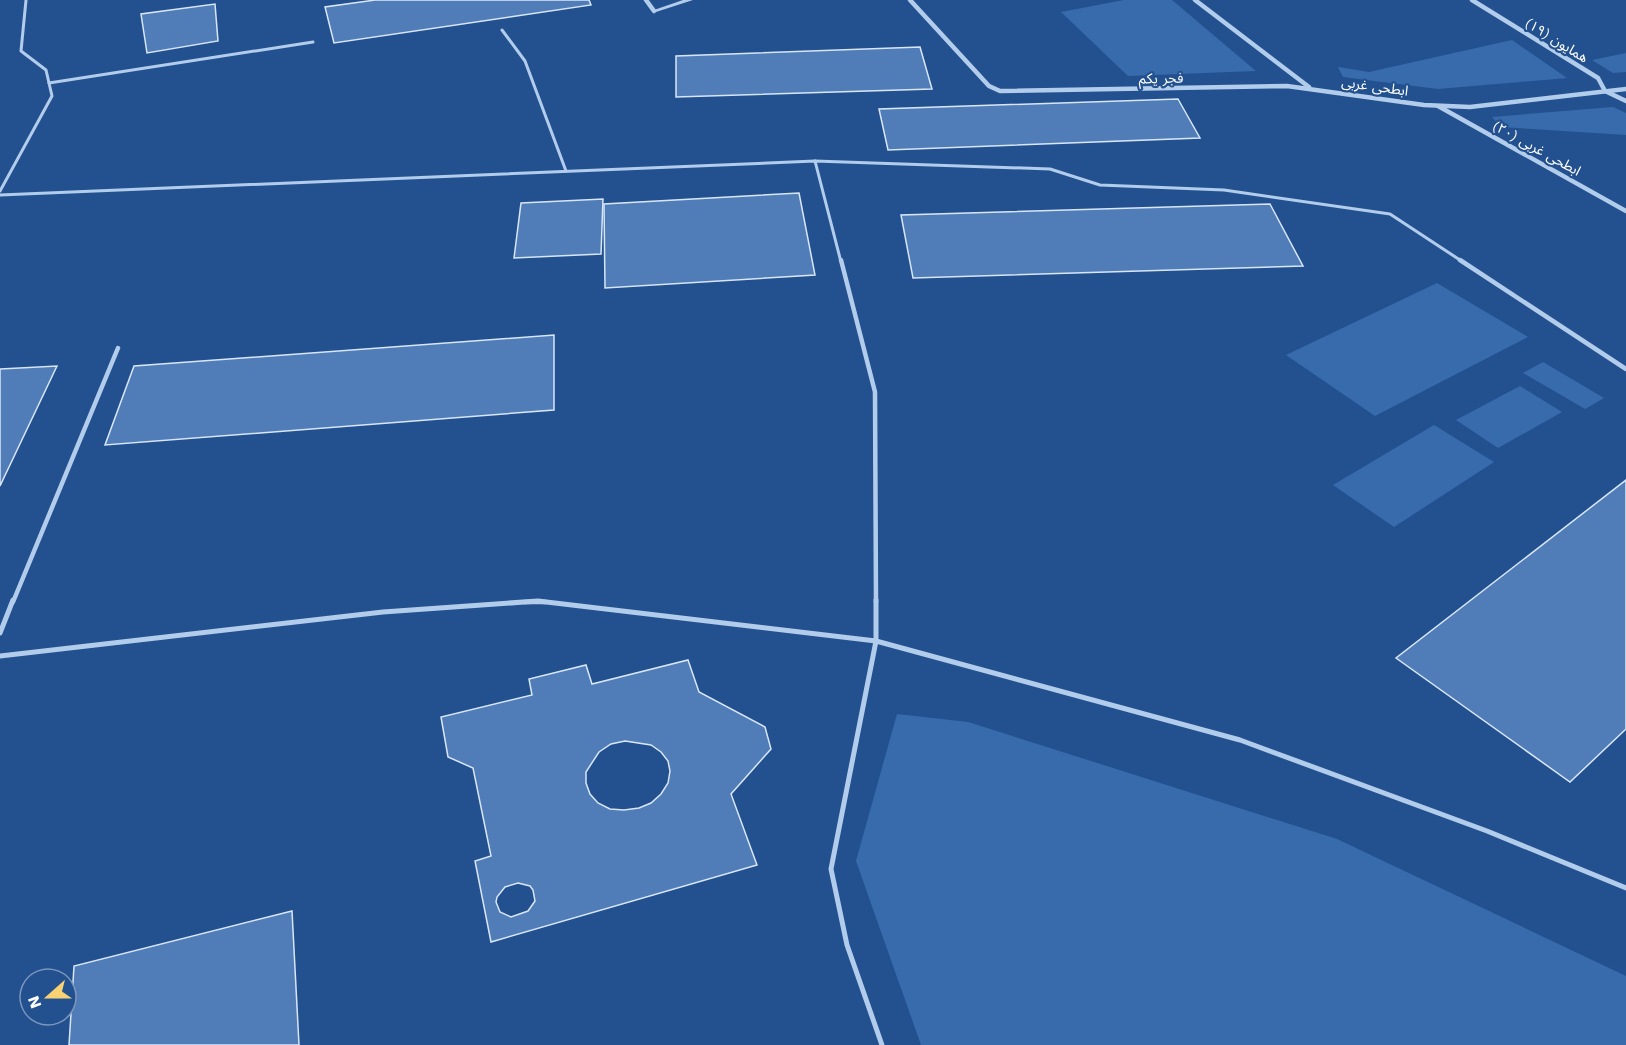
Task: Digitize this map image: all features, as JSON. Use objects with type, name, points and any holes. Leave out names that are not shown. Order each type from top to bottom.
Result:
[{"type":"street","points":[[646,0],[654,11],[690,0]]},
{"type":"street","name":"فجر یکم","points":[[910,0],[994,89],[1013,92],[1310,87]]},
{"type":"street","points":[[1195,0],[1310,87]]},
{"type":"street","name":"همایون (۱۹)","points":[[1472,0],[1598,78],[1604,84],[1605,91],[1626,101]]},
{"type":"street","name":"ابطحی غربی","points":[[1310,87],[1437,105]]},
{"type":"street","points":[[1437,105],[1470,107],[1626,89]]},
{"type":"street","name":"ابطحی غربی (۲۰)","points":[[1437,105],[1626,211]]},
{"type":"lane","points":[[0,193],[52,96],[46,70],[21,51],[26,0]]},
{"type":"lane","points":[[502,30],[525,61],[566,171]]},
{"type":"lane","points":[[49,83],[314,42]]},
{"type":"lane","points":[[0,193],[815,161],[1050,169],[1100,185],[1224,190],[1390,214],[1626,369]]},
{"type":"lane","points":[[815,161],[875,392],[876,641],[831,869],[847,945],[882,1045]]},
{"type":"lane","points":[[0,633],[118,348]]},
{"type":"lane","points":[[0,656],[383,612],[538,601],[876,641],[1240,740],[1487,831],[1626,888]]},
{"type":"shaded area","points":[[1124,0],[1172,0],[1256,71],[1128,76],[1061,12]]},
{"type":"shaded area","points":[[1512,40],[1567,78],[1438,89],[1343,77],[1338,67],[1369,72]]},
{"type":"shaded area","points":[[1626,53],[1626,72],[1613,73],[1592,60]]},
{"type":"shaded area","points":[[1613,107],[1626,113],[1626,135],[1501,127],[1492,117]]},
{"type":"shaded area","points":[[1437,283],[1528,337],[1375,416],[1286,355]]},
{"type":"shaded area","points":[[1543,362],[1604,398],[1585,409],[1523,373]]},
{"type":"shaded area","points":[[1520,386],[1562,412],[1498,448],[1456,420]]},
{"type":"shaded area","points":[[1434,425],[1494,462],[1394,527],[1333,485]]},
{"type":"shaded area","points":[[897,714],[968,722],[1337,839],[1626,976],[1626,1045],[921,1045],[856,861]]},
{"type":"building","points":[[375,0],[589,0],[591,5],[334,43],[325,7]]},
{"type":"building","points":[[215,4],[218,41],[147,53],[141,14]]},
{"type":"building","points":[[920,47],[932,89],[676,97],[676,56]]},
{"type":"building","points":[[1178,99],[1200,138],[888,150],[879,109]]},
{"type":"building","points":[[799,193],[815,275],[605,288],[604,204]]},
{"type":"building","points":[[603,199],[601,254],[514,258],[521,203]]},
{"type":"building","points":[[1270,204],[1303,266],[913,278],[901,215]]},
{"type":"building","points":[[554,335],[554,410],[105,445],[134,366]]},
{"type":"building","points":[[57,366],[0,486],[0,369]]},
{"type":"building","points":[[1626,480],[1626,729],[1570,782],[1396,658]]},
{"type":"building","points":[[688,660],[699,692],[765,727],[771,749],[731,794],[757,865],[491,942],[475,861],[491,856],[473,768],[448,757],[441,717],[532,695],[529,679],[586,665],[592,684]],"holes":[[[625,741],[651,745],[661,752],[668,761],[670,771],[668,783],[651,803],[639,808],[610,809],[598,803],[590,794],[586,783],[586,772],[599,752],[611,744]],[[518,883],[530,886],[535,901],[528,911],[511,917],[500,912],[496,902],[497,897],[505,887]]]},
{"type":"building","points":[[292,911],[299,1045],[69,1045],[70,1027],[78,1027],[78,967],[74,966]]}]
